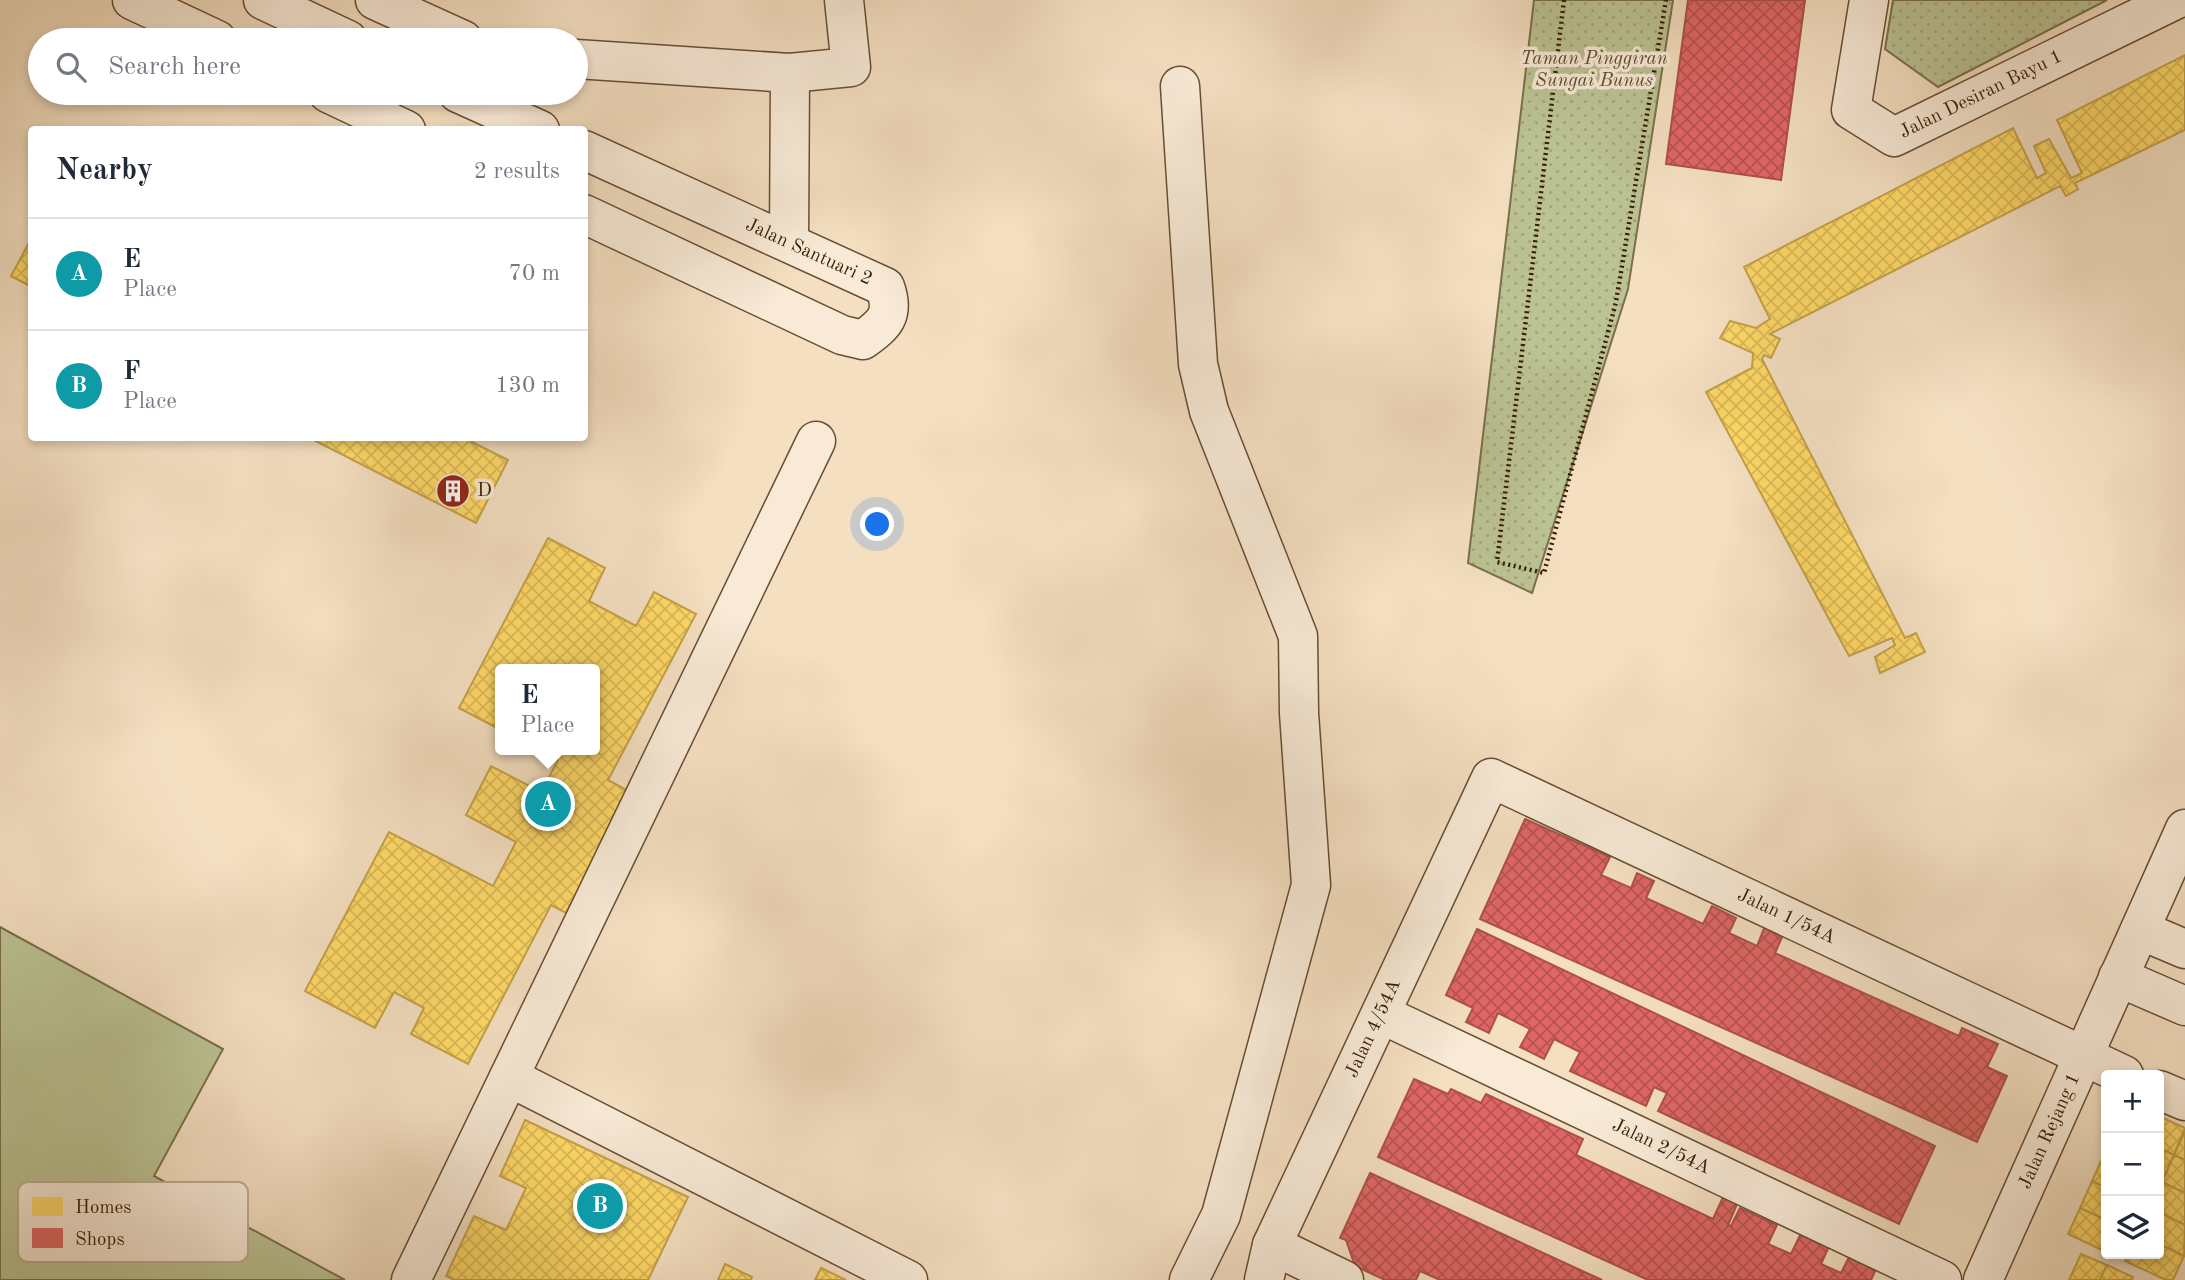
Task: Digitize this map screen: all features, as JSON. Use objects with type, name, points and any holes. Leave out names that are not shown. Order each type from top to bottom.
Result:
[{"type":"street","points":[[132,0],[192,28]]},
{"type":"street","points":[[262,0],[322,28]]},
{"type":"street","points":[[375,0],[437,28]]},
{"type":"street","points":[[588,60],[790,73],[850,67],[844,0]]},
{"type":"street","name":"Jalan Desiran Bayu 1","points":[[1869,0],[1851,110],[1895,137],[2175,0]]},
{"type":"street","points":[[789,241],[790,73]]},
{"type":"street","points":[[1180,86],[1198,364],[1209,411],[1298,636],[1299,713],[1311,885],[1220,1215],[1189,1280]]},
{"type":"street","points":[[353,105],[398,126]]},
{"type":"street","points":[[485,105],[531,126]]},
{"type":"street","name":"Jalan Santuari 2","points":[[588,152],[886,287],[891,303],[884,324],[863,340],[842,335],[588,216]]},
{"type":"street","points":[[411,1280],[816,441]]},
{"type":"street","name":"Jalan 4/54A","points":[[1268,1263],[1491,778]]},
{"type":"street","name":"Jalan 1/54A","points":[[1491,778],[2112,1070]]},
{"type":"street","name":"Jalan Rejang 1","points":[[1983,1280],[2185,829]]},
{"type":"street","points":[[2140,930],[2185,949]]},
{"type":"street","points":[[2118,978],[2185,1006]]},
{"type":"street","name":"Jalan 2/54A","points":[[1381,1014],[1942,1280]]},
{"type":"street","points":[[509,1077],[908,1280]]},
{"type":"street","points":[[2164,1092],[2185,1101]]},
{"type":"street","points":[[1268,1263],[1344,1280]]},
{"type":"path","points":[[1564,0],[1497,562],[1544,573],[1616,302],[1666,0]]},
{"type":"green space","name":"Taman Pinggiran Sungai Bunus","points":[[1534,0],[1673,0],[1628,289],[1532,593],[1468,563]]},
{"type":"green space","points":[[1893,0],[2107,0],[1938,87],[1885,49]]},
{"type":"green space","points":[[0,927],[223,1049],[154,1176],[165,1182],[18,1182],[18,1262],[248,1262],[248,1227],[345,1280],[0,1280]]},
{"type":"building: Homes","points":[[2185,55],[2185,130],[2075,183],[2078,189],[2066,196],[2060,186],[1770,334],[1780,339],[1771,358],[1764,355],[1762,359],[1905,638],[1916,633],[1925,652],[1880,673],[1875,657],[1895,645],[1892,638],[1849,656],[1706,392],[1752,368],[1753,353],[1720,338],[1730,321],[1756,328],[1770,319],[1744,267],[2013,128],[2037,178],[2046,173],[2034,146],[2049,139],[2071,178],[2082,173],[2057,120]]},
{"type":"building: Homes","points":[[28,244],[28,285],[11,276]]},
{"type":"building: Homes","name":"D","points":[[316,441],[472,441],[508,460],[476,523]]},
{"type":"building: Homes","points":[[548,538],[605,568],[589,601],[636,626],[654,592],[696,614],[608,780],[630,792],[566,913],[551,905],[468,1064],[411,1034],[424,1008],[394,992],[375,1028],[305,991],[389,832],[493,886],[516,842],[466,815],[491,766],[541,792],[558,760],[548,755],[600,755],[600,664],[495,664],[495,727],[459,708]]},
{"type":"building: Homes","points":[[2164,1118],[2185,1128],[2174,1155],[2164,1150]]},
{"type":"building: Homes","points":[[525,1120],[688,1197],[648,1280],[455,1280],[446,1276],[474,1216],[506,1230],[526,1188],[500,1176]]},
{"type":"building: Homes","points":[[2185,1131],[2185,1160],[2174,1155]]},
{"type":"building: Homes","points":[[2164,1150],[2174,1155],[2164,1178]]},
{"type":"building: Homes","points":[[2174,1155],[2185,1160],[2185,1193],[2164,1183]]},
{"type":"building: Homes","points":[[2101,1162],[2101,1186],[2092,1181]]},
{"type":"building: Homes","points":[[2092,1181],[2101,1186],[2101,1218],[2080,1208]]},
{"type":"building: Homes","points":[[2164,1183],[2185,1193],[2185,1225],[2164,1214]]},
{"type":"building: Homes","points":[[2080,1208],[2101,1218],[2101,1250],[2068,1234]]},
{"type":"building: Homes","points":[[2164,1214],[2185,1225],[2184,1256],[2164,1246]]},
{"type":"building: Homes","points":[[2164,1246],[2184,1256],[2173,1280],[2166,1280],[2125,1261],[2164,1259]]},
{"type":"building: Homes","points":[[2081,1254],[2107,1265],[2100,1280],[2069,1280]]},
{"type":"building: Homes","points":[[725,1264],[752,1277],[751,1280],[718,1280]]},
{"type":"building: Homes","points":[[2107,1265],[2133,1277],[2132,1280],[2100,1280]]},
{"type":"building: Homes","points":[[821,1268],[846,1280],[815,1280]]},
{"type":"building: Shops","points":[[1688,0],[1805,0],[1781,180],[1666,164]]},
{"type":"building: Shops","points":[[1525,819],[1610,857],[1601,875],[1631,888],[1637,873],[1654,881],[1646,898],[1703,924],[1712,906],[1736,918],[1729,933],[1757,946],[1765,926],[1783,935],[1775,953],[1959,1036],[1962,1028],[1998,1044],[1987,1067],[2007,1076],[1977,1142],[1480,919]]},
{"type":"building: Shops","points":[[1477,929],[1935,1146],[1899,1224],[1658,1111],[1667,1093],[1654,1087],[1646,1106],[1570,1071],[1580,1052],[1554,1039],[1544,1059],[1520,1047],[1530,1029],[1498,1013],[1489,1033],[1466,1022],[1473,1008],[1446,995]]},
{"type":"building: Shops","points":[[1414,1079],[1448,1094],[1451,1089],[1481,1103],[1486,1094],[1583,1139],[1576,1155],[1713,1219],[1724,1195],[1738,1202],[1728,1225],[1731,1226],[1740,1208],[1777,1225],[1768,1244],[1791,1254],[1803,1229],[1831,1242],[1821,1264],[1841,1273],[1849,1257],[1876,1269],[1871,1280],[1648,1280],[1378,1157]]},
{"type":"building: Shops","points":[[1370,1173],[1602,1280],[1440,1280],[1420,1271],[1416,1280],[1385,1280],[1355,1266],[1346,1240],[1340,1238]]},
{"type":"place","name":"D","points":[[453,491]]},
{"type":"place","name":"E","points":[[548,804]]},
{"type":"place","name":"F","points":[[600,1206]]}]
